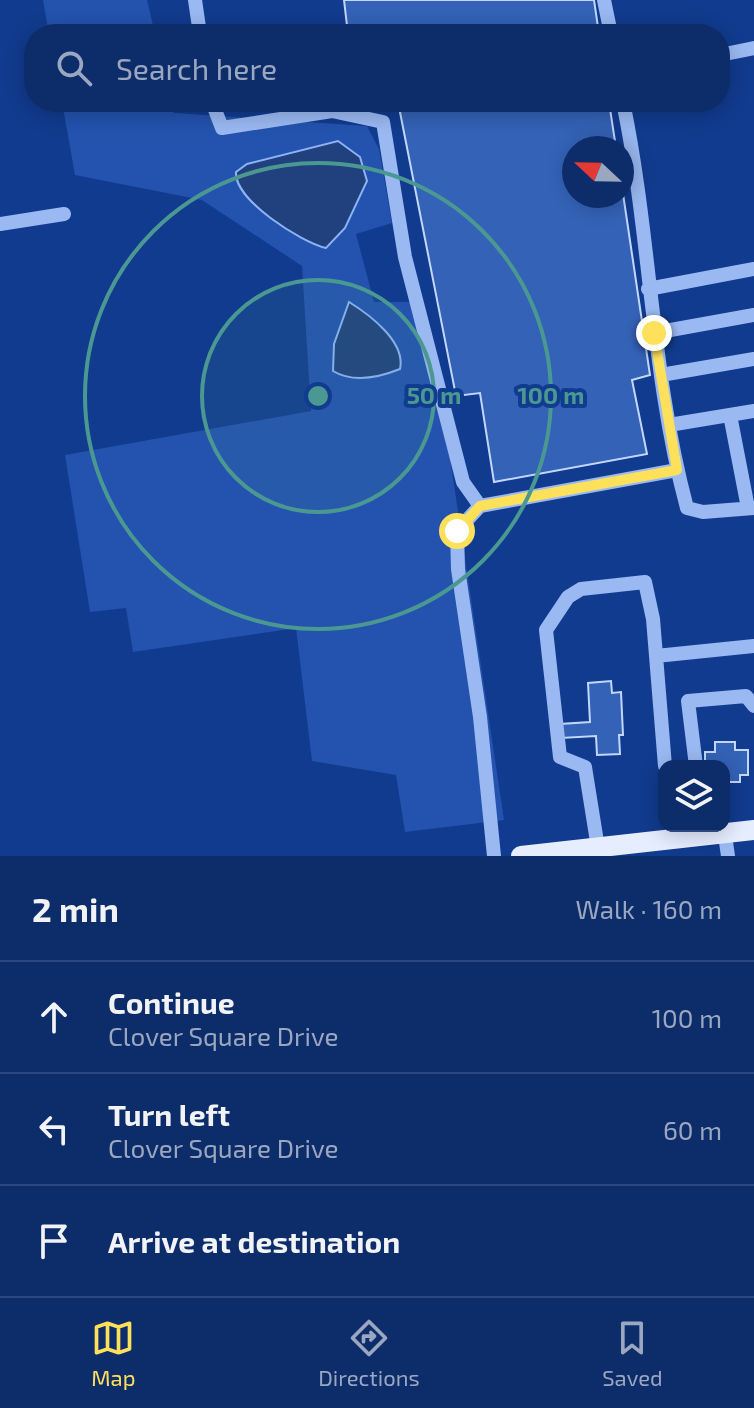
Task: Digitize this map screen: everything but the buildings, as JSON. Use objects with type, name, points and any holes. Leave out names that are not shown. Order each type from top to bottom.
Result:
[{"type":"main road","points":[[706,832],[725,835],[754,830]]},
{"type":"main road","points":[[521,856],[598,848],[670,833]]},
{"type":"street","points":[[195,0],[199,24]]},
{"type":"street","points":[[604,0],[609,24]]},
{"type":"street","points":[[730,53],[754,48]]},
{"type":"street","points":[[216,112],[222,128],[326,112]]},
{"type":"street","points":[[337,112],[383,122],[405,257],[463,482],[480,506]]},
{"type":"street","points":[[624,112],[669,425],[687,508],[694,512],[751,508],[749,477],[737,449],[730,415]]},
{"type":"street","points":[[0,224],[64,214]]},
{"type":"street","points":[[648,289],[754,269]]},
{"type":"street","points":[[654,333],[754,315]]},
{"type":"street","points":[[661,375],[754,359]]},
{"type":"street","points":[[669,425],[754,411]]},
{"type":"street","points":[[737,449],[754,446]]},
{"type":"street","points":[[494,856],[480,717],[458,569],[457,531],[480,506],[677,470]]},
{"type":"street","points":[[598,848],[585,767],[560,757],[546,630],[568,597],[581,589],[645,582],[653,619],[665,760]]},
{"type":"street","points":[[656,656],[754,646]]},
{"type":"street","points":[[695,760],[688,701],[746,696],[754,706]]},
{"type":"street","points":[[725,835],[728,856]]},
{"type":"shaded area","points":[[43,0],[147,0],[153,24],[47,24]]},
{"type":"shaded area","points":[[64,112],[174,112],[367,126],[379,149],[392,223],[356,234],[374,302],[416,302],[439,384],[504,820],[405,832],[396,775],[312,761],[296,628],[133,652],[126,608],[90,612],[65,455],[311,411],[302,266],[202,200],[75,175]]},
{"type":"shaded area","points":[[338,141],[360,157],[367,181],[345,228],[326,248],[301,238],[271,218],[257,207],[238,183],[236,172],[247,164]]},
{"type":"shaded area","points":[[349,302],[367,314],[392,339],[398,349],[400,369],[366,378],[349,377],[333,371],[334,344]]},
{"type":"route","points":[[457,531],[466,517],[480,506],[677,470],[654,333]]}]
